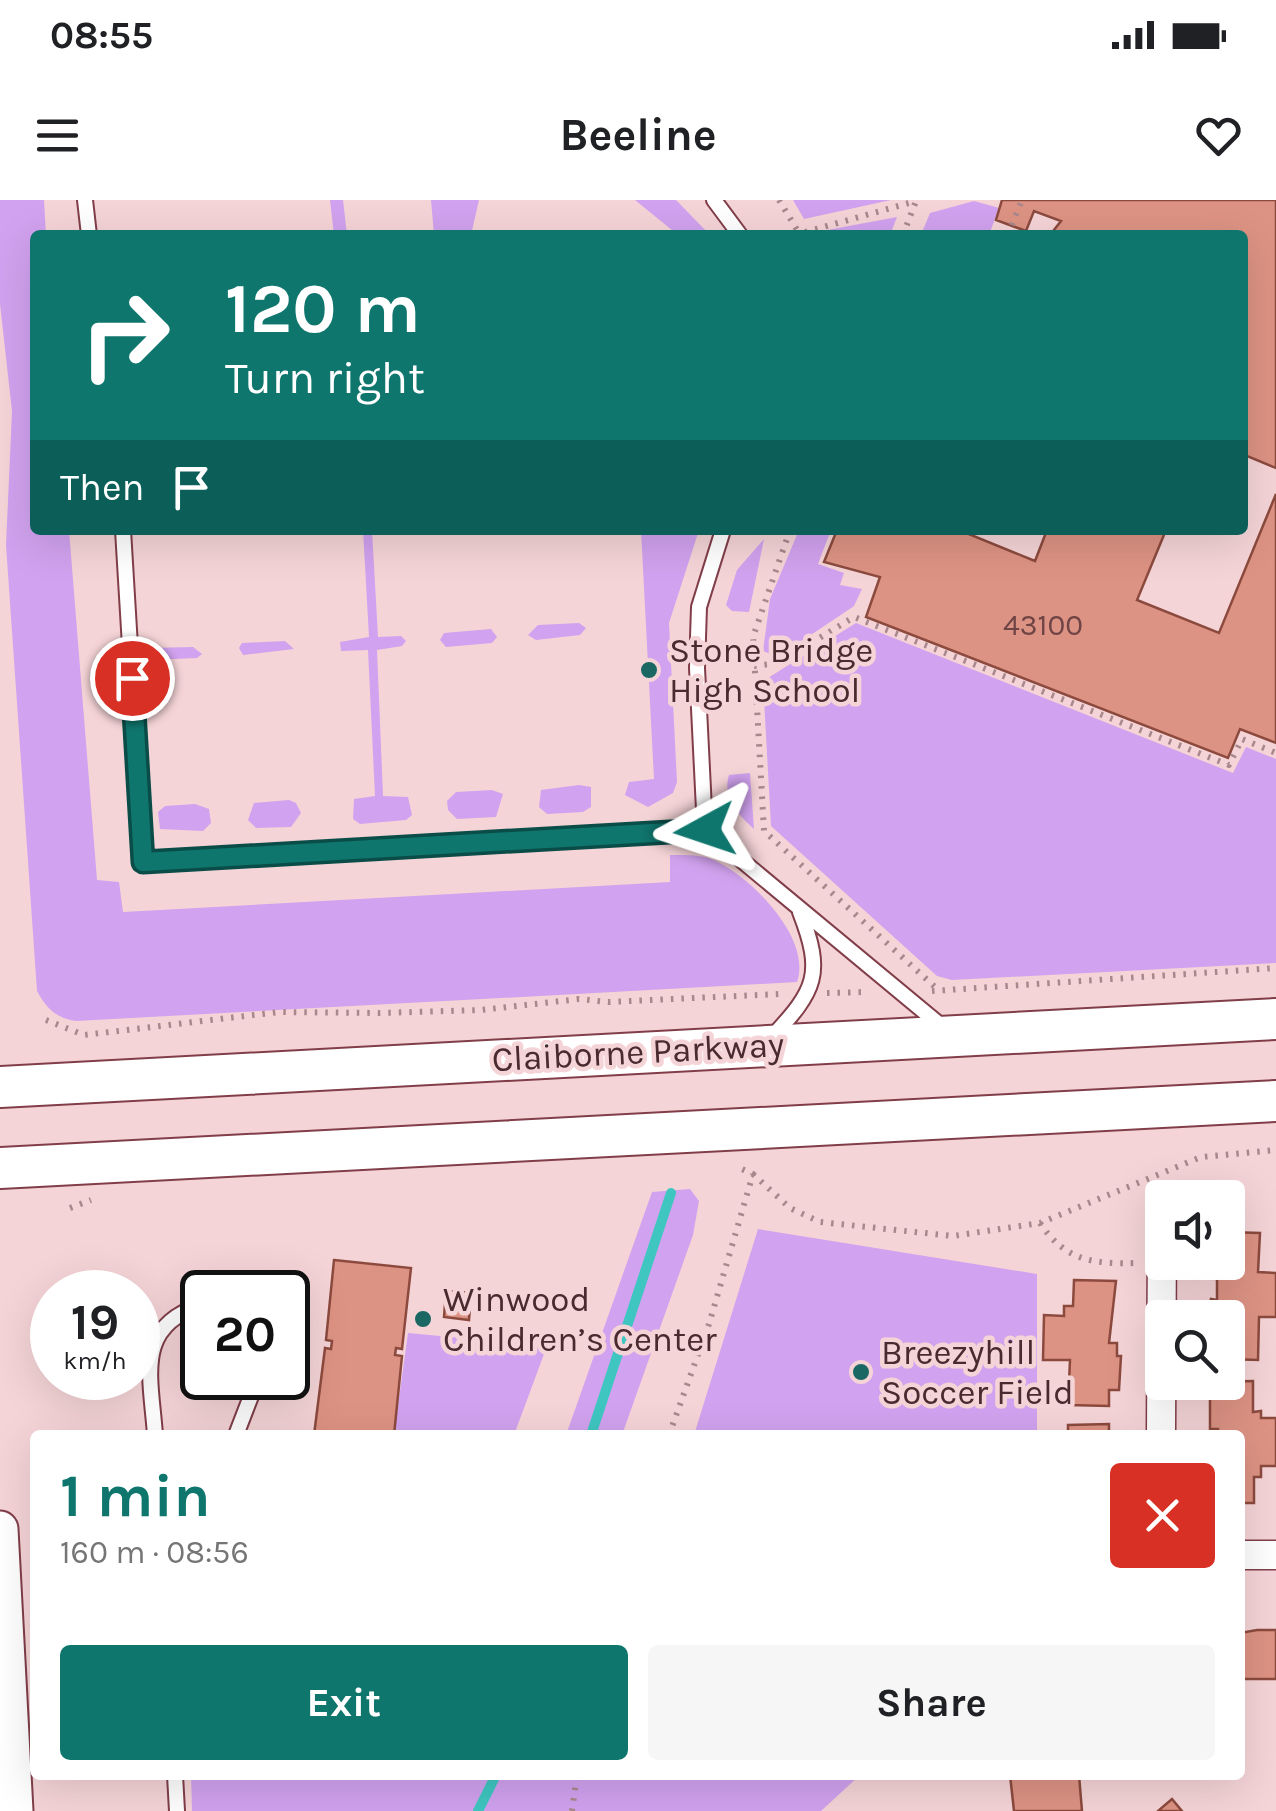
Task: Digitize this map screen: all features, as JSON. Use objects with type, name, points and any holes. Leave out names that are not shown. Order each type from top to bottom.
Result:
[{"type":"main road","name":"Claiborne Parkway","points":[[0,1087],[1276,1019]]},
{"type":"main road","points":[[0,1168],[1276,1101]]},
{"type":"street","points":[[1161,1430],[1162,1280]]},
{"type":"street","points":[[0,1530],[16,1811]]},
{"type":"street","points":[[1245,1555],[1276,1555]]},
{"type":"lane","points":[[84,200],[88,230]]},
{"type":"lane","points":[[714,200],[736,230]]},
{"type":"lane","points":[[122,535],[143,862],[705,830],[953,1036]]},
{"type":"lane","points":[[705,830],[697,668],[699,606],[721,535]]},
{"type":"lane","points":[[764,1046],[800,1007],[815,978],[816,952],[798,907]]},
{"type":"lane","points":[[155,1430],[154,1342],[168,1318],[180,1313]]},
{"type":"lane","points":[[238,1430],[250,1400]]},
{"type":"lane","points":[[176,1780],[177,1811]]},
{"type":"path","points":[[779,200],[796,230]]},
{"type":"path","points":[[812,230],[916,200]]},
{"type":"path","points":[[905,230],[916,200]]},
{"type":"path","points":[[1010,230],[1022,200]]},
{"type":"path","points":[[788,535],[752,637],[764,831],[938,990]]},
{"type":"path","points":[[754,666],[778,662],[854,618],[1229,765],[1242,740],[1276,752]]},
{"type":"path","points":[[46,1020],[84,1035],[279,1012],[481,1010],[563,1000],[938,990],[1276,968]]},
{"type":"path","points":[[725,1164],[753,1174],[790,1208],[836,1226],[953,1236],[1040,1223],[1202,1157],[1276,1150]]},
{"type":"path","points":[[671,1430],[709,1324],[753,1174]]},
{"type":"path","points":[[70,1208],[100,1197]]},
{"type":"path","points":[[1040,1223],[1070,1256],[1091,1264],[1138,1263],[1138,1282]]},
{"type":"path","points":[[572,1811],[576,1780]]},
{"type":"shaded area","points":[[0,200],[44,200],[46,230],[30,230],[30,535],[69,535],[97,880],[119,882],[123,912],[670,882],[670,855],[693,855],[731,870],[776,912],[796,947],[797,982],[76,1021],[48,1008],[37,991],[6,545],[12,411],[0,304]]},
{"type":"shaded area","points":[[330,200],[343,200],[346,230],[333,230]]},
{"type":"shaded area","points":[[431,200],[479,200],[472,230],[434,230]]},
{"type":"shaded area","points":[[635,200],[676,200],[705,230],[672,230]]},
{"type":"shaded area","points":[[793,200],[891,200],[804,219]]},
{"type":"shaded area","points":[[974,201],[999,208],[991,230],[923,230],[930,213]]},
{"type":"shaded area","points":[[897,217],[892,230],[827,230]]},
{"type":"shaded area","points":[[363,535],[372,535],[378,637],[401,636],[406,641],[402,646],[377,650],[383,796],[408,797],[412,815],[406,820],[360,824],[353,819],[354,799],[375,796],[368,650],[341,651],[340,642],[369,637]]},
{"type":"shaded area","points":[[641,535],[697,535],[669,623],[677,782],[673,793],[648,807],[625,795],[629,782],[654,779]]},
{"type":"shaded area","points":[[797,535],[829,535],[818,564],[844,573],[840,585],[862,589],[854,606],[778,657],[763,651],[770,599]]},
{"type":"shaded area","points":[[764,539],[749,612],[732,611],[726,605],[737,570]]},
{"type":"shaded area","points":[[579,623],[586,628],[580,635],[536,640],[528,635],[538,625]]},
{"type":"shaded area","points":[[856,623],[1233,773],[1246,747],[1276,759],[1276,963],[952,980],[937,976],[771,826],[763,681]]},
{"type":"shaded area","points":[[491,629],[497,637],[492,643],[446,647],[440,640],[444,633]]},
{"type":"shaded area","points":[[285,641],[294,649],[243,655],[239,648],[242,643]]},
{"type":"shaded area","points":[[193,647],[202,654],[197,658],[151,660],[147,654],[150,648]]},
{"type":"shaded area","points":[[750,773],[754,829],[737,811],[727,783],[729,775]]},
{"type":"shaded area","points":[[591,787],[591,807],[583,812],[547,814],[539,807],[541,790]]},
{"type":"shaded area","points":[[492,790],[503,794],[496,817],[457,819],[448,810],[447,801],[456,792]]},
{"type":"shaded area","points":[[254,803],[296,803],[301,813],[291,827],[256,828],[248,820]]},
{"type":"shaded area","points":[[195,804],[209,809],[211,823],[203,831],[160,829],[158,812],[165,806]]},
{"type":"shaded area","points":[[690,1189],[699,1201],[693,1235],[624,1430],[568,1430],[652,1192]]},
{"type":"shaded area","points":[[758,1229],[1037,1274],[1037,1430],[696,1430]]},
{"type":"shaded area","points":[[408,1333],[547,1346],[516,1430],[395,1430]]},
{"type":"shaded area","points":[[191,1780],[855,1780],[821,1811],[192,1811]]},
{"type":"building","points":[[1002,200],[1276,200],[1276,468],[1248,456],[1248,230],[1054,230],[1061,221],[1034,211],[1026,230],[996,220]]},
{"type":"building","name":"Stone Bridge High School","points":[[1276,494],[1276,743],[1240,729],[1228,758],[866,617],[880,577],[824,562],[835,535],[971,535],[1035,561],[1045,535],[1164,535],[1137,600],[1219,633]]},
{"type":"building","points":[[1245,1233],[1260,1233],[1258,1272],[1276,1273],[1276,1317],[1259,1317],[1258,1360],[1245,1360],[1245,1300],[1217,1300],[1217,1280],[1245,1280]]},
{"type":"building","name":"Winwood Children’s Center","points":[[334,1260],[411,1268],[402,1349],[396,1348],[395,1355],[402,1356],[395,1430],[315,1430],[325,1348],[331,1349],[332,1341],[326,1340]]},
{"type":"building","points":[[1074,1280],[1116,1281],[1109,1343],[1117,1343],[1117,1356],[1121,1356],[1119,1390],[1109,1390],[1109,1406],[1068,1405],[1070,1360],[1043,1360],[1044,1315],[1064,1316],[1064,1306],[1073,1306]]},
{"type":"building","points":[[446,1291],[471,1293],[469,1320],[444,1317]]},
{"type":"building","points":[[1245,1381],[1253,1381],[1253,1412],[1261,1411],[1261,1418],[1276,1418],[1276,1466],[1261,1466],[1261,1477],[1254,1477],[1254,1503],[1245,1503],[1245,1430],[1210,1429],[1210,1400],[1245,1400]]},
{"type":"building","points":[[1109,1424],[1109,1430],[1068,1430],[1068,1425]]},
{"type":"building","points":[[1276,1630],[1276,1679],[1245,1679],[1245,1632]]},
{"type":"building","points":[[1011,1780],[1079,1780],[1082,1811],[1014,1811]]},
{"type":"building","points":[[1172,1799],[1182,1811],[1158,1811]]},
{"type":"waterway","points":[[593,1430],[671,1193]]},
{"type":"waterway","points":[[478,1811],[494,1780]]},
{"type":"place","name":"Stone Bridge High School","points":[[649,670]]},
{"type":"place","name":"Winwood Children’s Center","points":[[423,1319]]},
{"type":"place","name":"Breezyhill Soccer Field","points":[[861,1372]]},
{"type":"route","points":[[132,678],[143,862],[705,830]]}]
